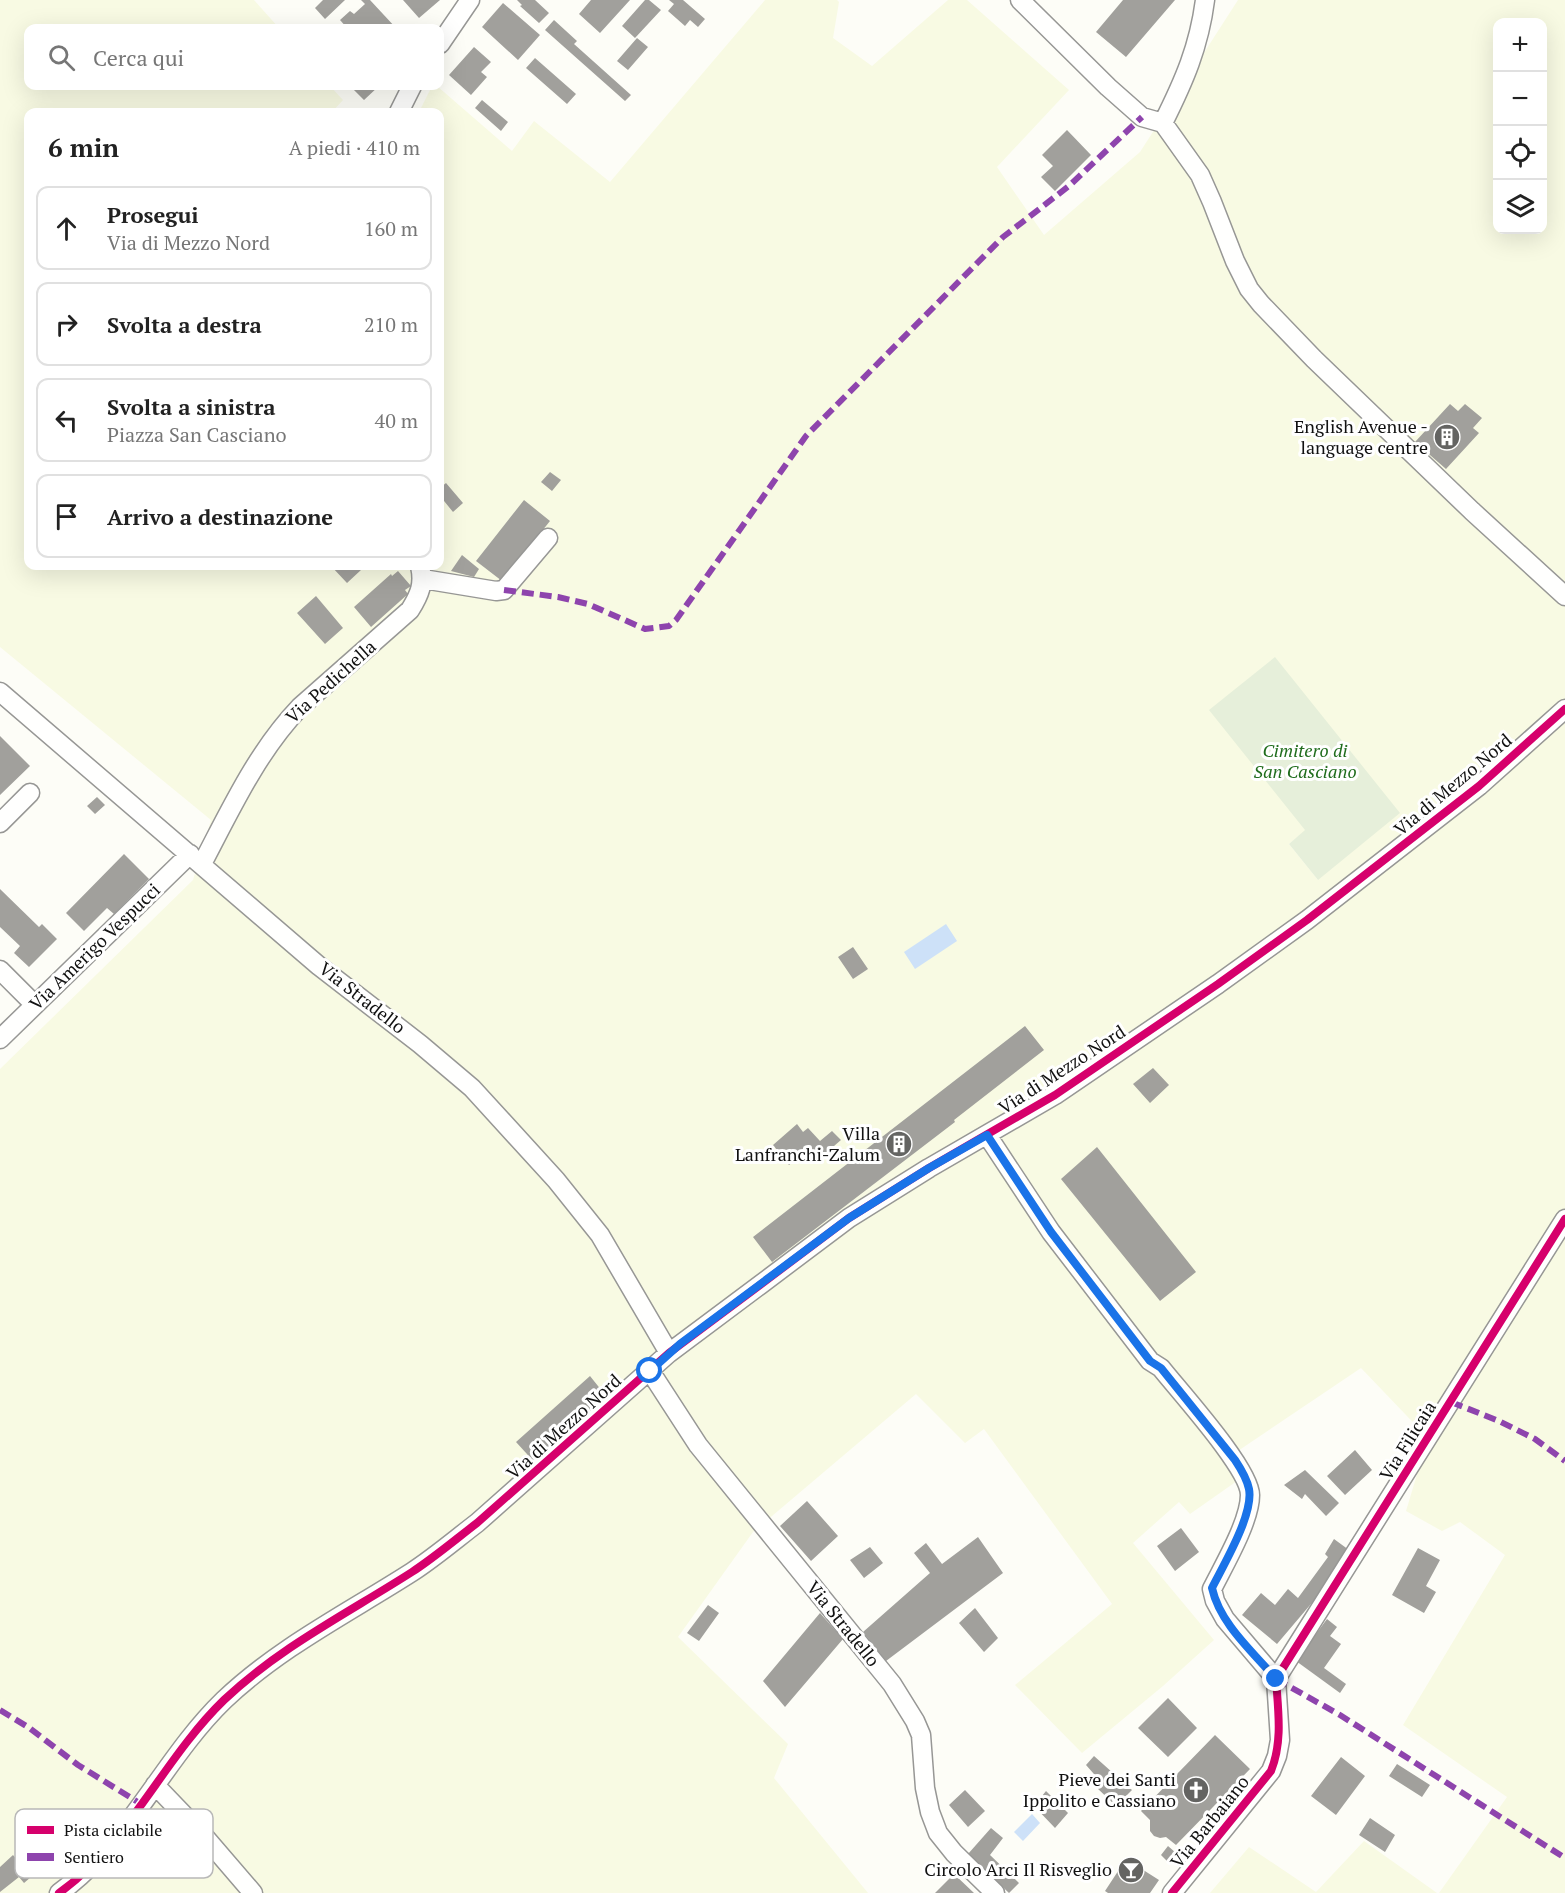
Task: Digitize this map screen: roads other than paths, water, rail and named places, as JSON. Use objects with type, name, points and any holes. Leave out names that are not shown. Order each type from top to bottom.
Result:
[{"type":"street","points":[[444,38],[470,0]]},
{"type":"street","points":[[1020,0],[1108,87],[1142,117],[1163,123],[1200,175],[1235,261],[1261,304],[1439,479],[1565,596]]},
{"type":"street","points":[[1163,123],[1194,55],[1205,0]]},
{"type":"street","points":[[401,108],[410,90]]},
{"type":"street","points":[[422,572],[496,591],[504,590],[548,538]]},
{"type":"street","name":"Via Pedichella","points":[[196,859],[285,722],[401,620],[418,598],[422,572]]},
{"type":"street","name":"Via Stradello","points":[[0,692],[330,975],[420,1044],[472,1088],[556,1180],[596,1230],[616,1259],[669,1353]]},
{"type":"street","name":"Via di Mezzo Nord","points":[[136,1809],[197,1728],[250,1677],[305,1637],[415,1570],[449,1545],[477,1523],[669,1353],[849,1218],[1090,1072],[1307,920],[1479,786],[1565,709]]},
{"type":"street","points":[[0,823],[30,793]]},
{"type":"street","name":"Via Amerigo Vespucci","points":[[0,1039],[196,859]]},
{"type":"street","points":[[0,970],[35,1005]]},
{"type":"street","points":[[987,1135],[1051,1232],[1150,1361],[1161,1368],[1235,1460],[1247,1483],[1250,1497],[1237,1539],[1212,1588],[1215,1601],[1225,1619],[1276,1679]]},
{"type":"street","name":"Via Filicaia","points":[[1276,1679],[1565,1219]]},
{"type":"street","name":"Via Stradello","points":[[650,1371],[698,1445],[891,1684],[915,1721],[921,1735],[925,1788],[930,1812],[938,1833],[954,1853],[995,1893]]},
{"type":"street","name":"Via Barbaiano","points":[[1172,1893],[1271,1771],[1280,1740],[1276,1679]]},
{"type":"street","points":[[155,1785],[178,1809]]},
{"type":"street","points":[[213,1847],[252,1893]]},
{"type":"street","name":"Via di Mezzo Nord","points":[[60,1893],[78,1878]]},
{"type":"water","points":[[946,924],[957,941],[915,969],[904,952]]},
{"type":"water","points":[[1032,1814],[1040,1823],[1023,1841],[1014,1832]]},
{"type":"place","name":"English Avenue - language centre","points":[[1447,437]]},
{"type":"place","name":"Villa Lanfranchi-Zalum","points":[[899,1144]]},
{"type":"place","name":"Pieve dei Santi Ippolito e Cassiano","points":[[1196,1790]]},
{"type":"place","name":"Circolo Arci Il Risveglio","points":[[1131,1870]]},
{"type":"park label","name":"Cimitero di San Casciano","points":[[1305,762]]}]
